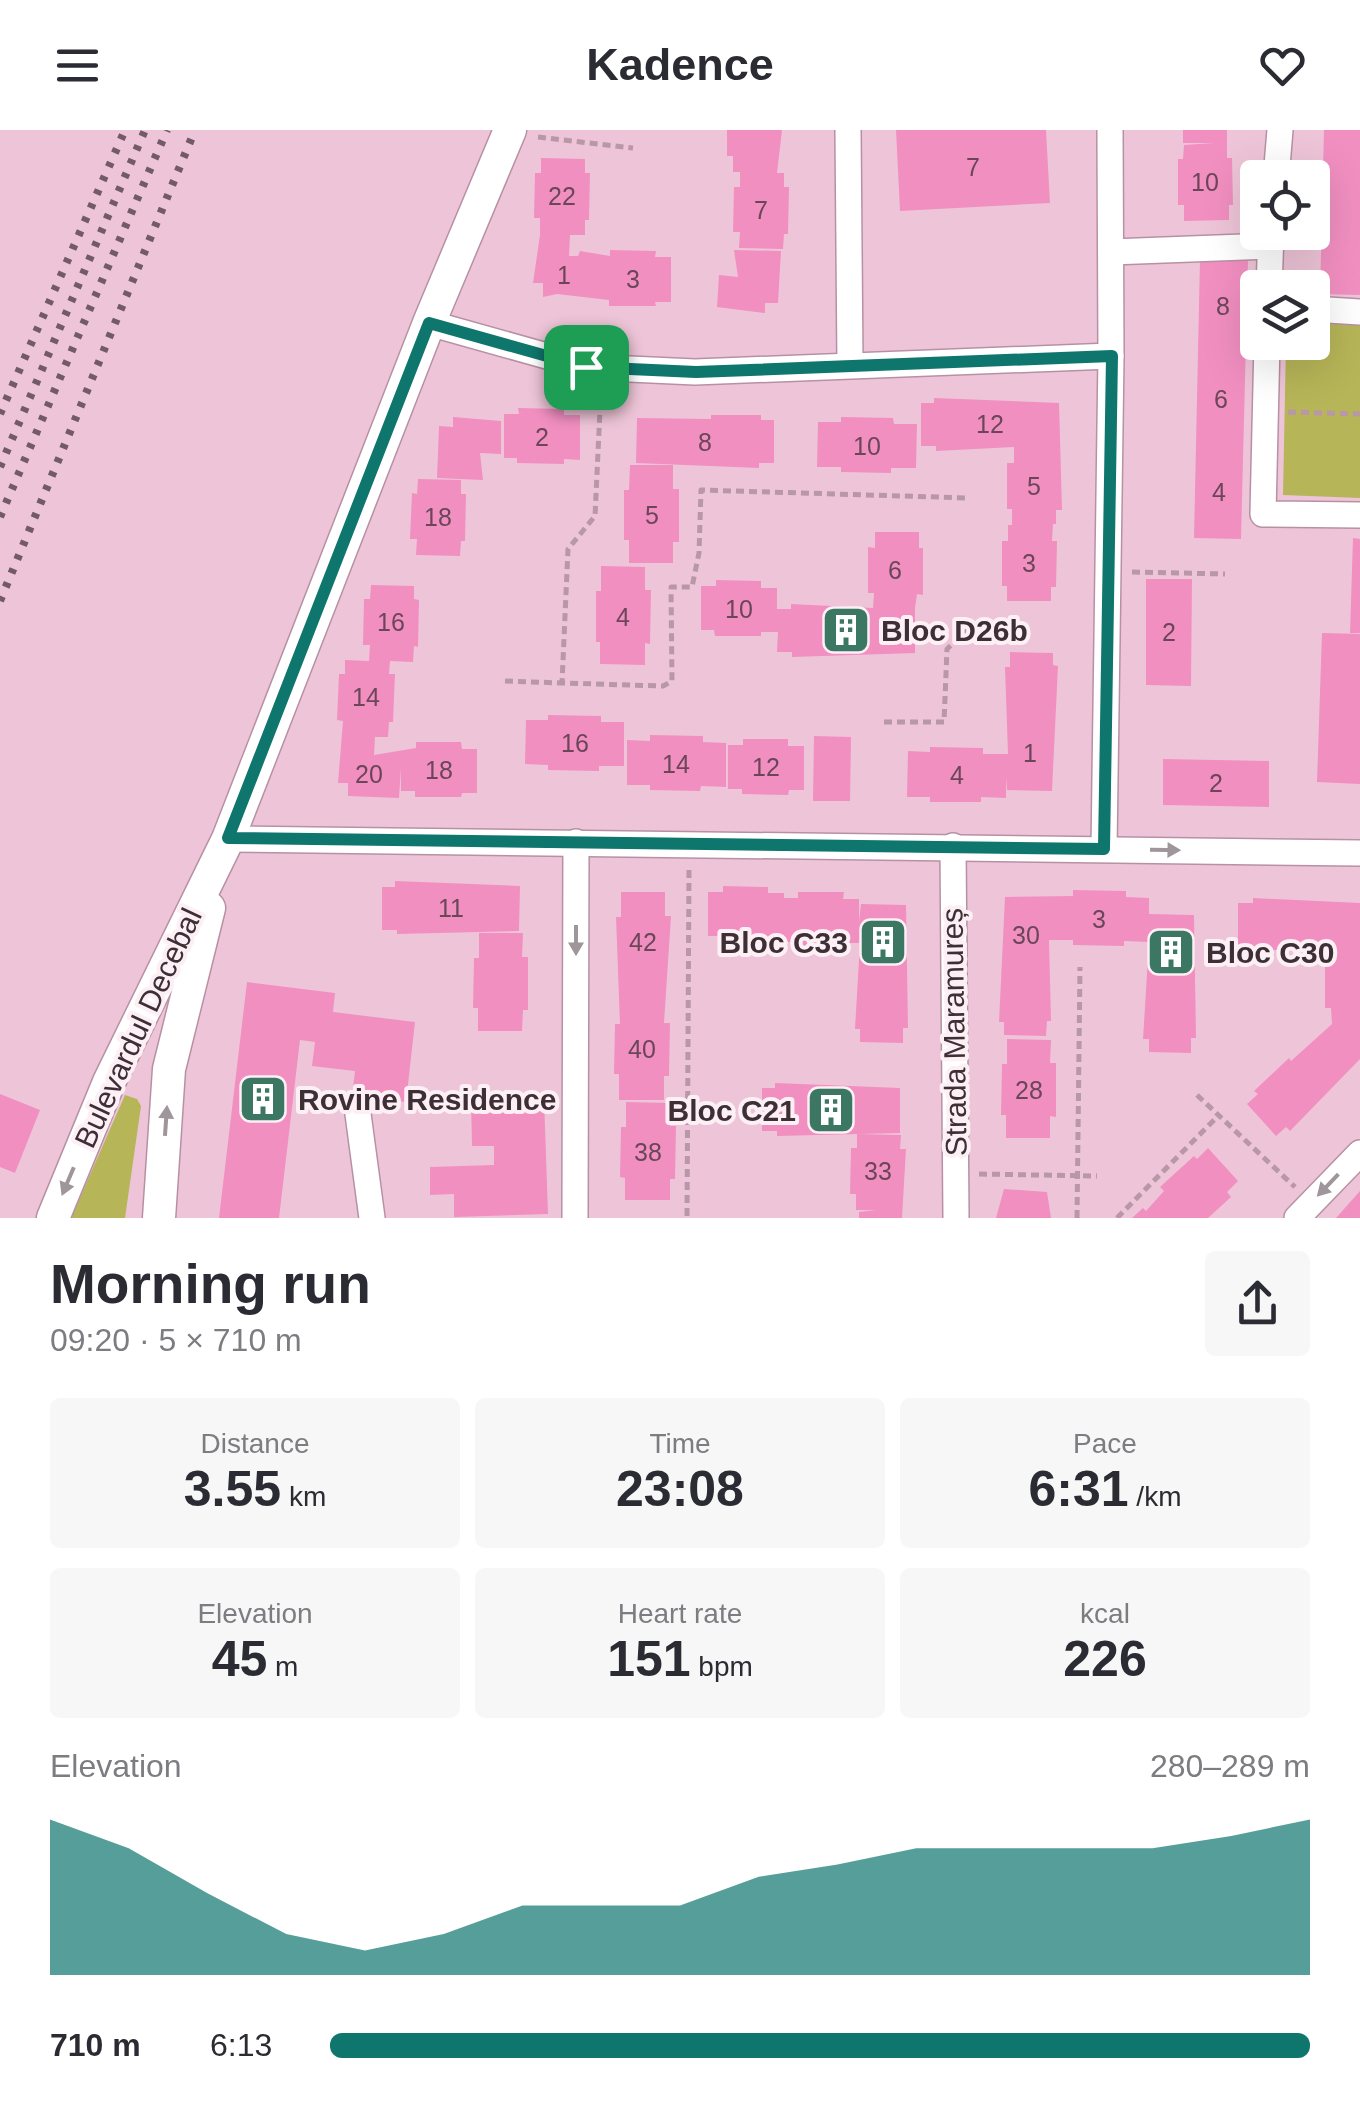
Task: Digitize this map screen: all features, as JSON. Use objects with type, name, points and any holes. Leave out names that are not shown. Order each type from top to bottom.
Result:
[{"type":"main road","name":"Bulevardul Decebal","points":[[52,1218],[109,1082],[228,838],[429,323],[524,134]]},
{"type":"main road","name":"Bulevardul Decebal","points":[[159,1218],[169,1069],[228,838]]},
{"type":"street","points":[[848,130],[850,365]]},
{"type":"street","points":[[1104,849],[1112,356],[1110,130]]},
{"type":"street","points":[[1278,160],[1280,130]]},
{"type":"street","points":[[1111,252],[1240,241]]},
{"type":"street","points":[[1330,310],[1360,312]]},
{"type":"street","points":[[429,323],[586,367],[602,368],[696,372],[1112,356]]},
{"type":"street","points":[[1267,360],[1263,514],[1360,516]]},
{"type":"street","points":[[228,838],[1360,853]]},
{"type":"street","points":[[576,842],[576,1218]]},
{"type":"street","name":"Strada Maramureș","points":[[952,846],[956,1218]]},
{"type":"street","points":[[358,1114],[372,1218]]},
{"type":"street","points":[[1304,1210],[1360,1152]]},
{"type":"path","points":[[524,134],[633,148]]},
{"type":"path","points":[[562,682],[568,549],[595,516],[602,368]]},
{"type":"path","points":[[1265,411],[1360,414]]},
{"type":"path","points":[[505,681],[664,686],[672,682],[671,587],[692,588],[700,553],[701,490],[968,498]]},
{"type":"path","points":[[1109,571],[1225,574]]},
{"type":"path","points":[[884,722],[944,722],[947,649],[971,627]]},
{"type":"path","points":[[687,1216],[689,843]]},
{"type":"path","points":[[1077,1218],[1080,967]]},
{"type":"path","points":[[1197,1094],[1304,1210]]},
{"type":"path","points":[[1116,1218],[1218,1116]]},
{"type":"path","points":[[956,1174],[1097,1176]]},
{"type":"shaded area","points":[[1330,315],[1360,316],[1360,498],[1283,495],[1286,360],[1330,360]]},
{"type":"shaded area","points":[[125,1095],[137,1099],[141,1106],[125,1218],[71,1218]]},
{"type":"building","points":[[727,130],[782,130],[777,173],[784,173],[784,187],[789,187],[788,234],[784,234],[783,249],[739,248],[740,232],[733,232],[734,187],[740,187],[740,172],[733,172],[733,156],[727,156]]},
{"type":"building","points":[[896,130],[1046,130],[1050,203],[900,211]]},
{"type":"building","points":[[1183,130],[1227,130],[1227,158],[1232,158],[1233,205],[1229,205],[1229,220],[1184,221],[1184,205],[1178,205],[1178,159],[1183,159],[1184,145],[1214,143],[1183,143]]},
{"type":"building","points":[[1324,130],[1360,130],[1360,295],[1330,294],[1330,270],[1321,270],[1321,250],[1330,250],[1330,160],[1323,160]]},
{"type":"building","points":[[541,158],[585,159],[585,173],[590,173],[589,220],[585,220],[585,235],[570,235],[569,256],[578,256],[580,251],[610,256],[610,250],[656,251],[655,257],[671,257],[671,302],[655,302],[656,306],[609,306],[609,300],[557,294],[543,297],[543,283],[533,283],[540,235],[540,218],[534,218],[535,173],[541,173]]},
{"type":"building","points":[[734,250],[781,251],[778,303],[765,303],[765,313],[717,307],[719,275],[738,277]]},
{"type":"building","points":[[1200,259],[1248,260],[1248,270],[1240,270],[1240,360],[1245,360],[1241,539],[1194,538]]},
{"type":"building","points":[[934,398],[1059,403],[1062,510],[1056,510],[1053,524],[1052,541],[1057,541],[1056,587],[1051,587],[1051,601],[1007,601],[1007,586],[1002,586],[1002,541],[1008,541],[1008,525],[1012,525],[1012,509],[1007,509],[1007,463],[1014,463],[1014,447],[936,451],[936,446],[921,446],[921,403],[934,403]]},
{"type":"building","points":[[518,408],[564,409],[564,415],[580,415],[580,460],[564,459],[564,464],[517,463],[517,458],[504,458],[504,414],[519,414]]},
{"type":"building","points":[[711,415],[761,415],[761,420],[774,420],[774,463],[759,463],[759,468],[636,463],[637,418],[711,419]]},
{"type":"building","points":[[453,417],[501,421],[501,454],[480,453],[483,480],[437,478],[439,426],[453,427]]},
{"type":"building","points":[[841,417],[893,418],[894,424],[917,424],[916,468],[891,468],[891,473],[841,472],[841,467],[817,467],[818,422],[841,422]]},
{"type":"building","points":[[630,465],[673,465],[673,489],[679,489],[679,542],[673,542],[673,563],[629,563],[629,540],[624,540],[624,490],[629,490]]},
{"type":"building","points":[[418,479],[461,480],[461,494],[466,494],[465,541],[461,541],[460,556],[416,555],[417,539],[410,539],[412,493],[417,494]]},
{"type":"building","points":[[875,532],[919,532],[923,595],[917,594],[915,608],[915,653],[792,657],[792,652],[777,652],[778,632],[715,636],[714,630],[701,630],[701,586],[716,586],[716,580],[761,581],[761,588],[777,588],[777,609],[791,609],[791,604],[873,608],[874,593],[868,593],[868,547],[875,548]]},
{"type":"building","points":[[1353,538],[1360,539],[1360,633],[1350,633]]},
{"type":"building","points":[[601,566],[645,567],[645,590],[651,590],[650,644],[645,643],[645,665],[600,664],[596,591],[601,591]]},
{"type":"building","points":[[1146,579],[1192,579],[1191,686],[1146,685]]},
{"type":"building","points":[[371,585],[414,586],[414,599],[419,600],[418,647],[414,646],[413,662],[390,661],[389,674],[395,674],[393,722],[389,722],[388,737],[375,737],[374,755],[416,748],[416,742],[461,742],[462,749],[477,749],[477,793],[415,797],[415,791],[401,791],[401,768],[399,798],[348,796],[348,783],[338,783],[343,721],[337,720],[339,674],[345,674],[345,660],[369,661],[370,645],[363,645],[364,599],[370,599]]},
{"type":"building","points":[[1322,633],[1360,634],[1360,784],[1317,782]]},
{"type":"building","points":[[1010,652],[1053,653],[1053,665],[1058,666],[1052,791],[1007,790],[1006,777],[1006,798],[930,802],[930,797],[907,797],[908,751],[930,752],[930,747],[983,748],[983,754],[1008,754],[1005,667],[1010,667]]},
{"type":"building","points":[[548,715],[601,716],[601,722],[624,722],[624,766],[599,766],[599,771],[548,770],[548,765],[525,764],[526,720],[548,720]]},
{"type":"building","points":[[650,735],[703,736],[703,742],[726,743],[726,787],[650,790],[650,785],[627,785],[627,740],[650,741]]},
{"type":"building","points":[[814,736],[851,737],[850,801],[813,801]]},
{"type":"building","points":[[743,739],[788,739],[788,746],[804,746],[804,790],[789,790],[788,795],[742,794],[742,789],[728,789],[728,745],[743,745]]},
{"type":"building","points":[[1163,759],[1269,761],[1269,807],[1163,805]]},
{"type":"building","points":[[395,881],[520,886],[519,931],[397,934],[397,930],[382,930],[382,887],[395,887]]},
{"type":"building","points":[[723,886],[768,887],[768,893],[784,893],[784,898],[798,898],[798,892],[844,892],[843,899],[859,899],[859,922],[861,904],[906,905],[908,1028],[903,1028],[903,1043],[860,1042],[860,1029],[855,1029],[860,943],[797,947],[797,942],[784,942],[784,938],[768,938],[768,942],[722,941],[722,936],[708,936],[708,892],[723,892]]},
{"type":"building","points":[[1073,890],[1126,891],[1126,897],[1149,898],[1149,914],[1194,915],[1196,1038],[1191,1038],[1191,1053],[1149,1052],[1149,1039],[1143,1039],[1149,942],[1124,941],[1124,946],[1073,945],[1073,940],[1049,940],[1051,1021],[1047,1021],[1046,1036],[1004,1035],[1004,1022],[999,1022],[1005,897],[1073,896]]},
{"type":"building","points":[[621,892],[665,892],[665,916],[671,916],[664,1023],[670,1023],[669,1076],[664,1076],[664,1100],[619,1100],[619,1074],[614,1074],[615,1024],[620,1024],[616,917],[621,917]]},
{"type":"building","points":[[1253,898],[1360,903],[1360,1059],[1290,1131],[1286,1127],[1276,1136],[1247,1104],[1258,1094],[1254,1091],[1289,1058],[1291,1061],[1332,1024],[1331,1008],[1325,1008],[1325,963],[1331,963],[1331,948],[1251,951],[1250,946],[1238,946],[1238,903],[1253,903]]},
{"type":"building","points":[[479,933],[523,933],[522,957],[528,957],[528,1010],[523,1010],[522,1031],[478,1031],[478,1008],[473,1008]]},
{"type":"building","name":"Rovine Residence","points":[[247,982],[335,993],[333,1012],[415,1022],[406,1102],[352,1096],[355,1071],[312,1066],[315,1042],[300,1040],[279,1218],[219,1218]]},
{"type":"building","points":[[1007,1039],[1051,1040],[1050,1063],[1056,1063],[1056,1117],[1050,1116],[1050,1138],[1006,1138],[1006,1115],[1001,1115],[1002,1064],[1007,1064]]},
{"type":"building","name":"Bloc C21","points":[[775,1083],[900,1088],[900,1133],[777,1136],[777,1131],[762,1131],[762,1088],[775,1088]]},
{"type":"building","points":[[0,1094],[40,1110],[15,1173],[0,1167]]},
{"type":"building","points":[[544,1097],[548,1214],[454,1217],[454,1194],[430,1195],[430,1167],[494,1165],[494,1146],[472,1146],[471,1100]]},
{"type":"building","points":[[626,1102],[670,1103],[670,1126],[676,1126],[675,1179],[670,1179],[670,1200],[625,1200],[625,1178],[620,1177]]},
{"type":"building","points":[[857,1134],[901,1135],[900,1149],[906,1149],[902,1218],[859,1218],[859,1212],[876,1210],[856,1210],[856,1194],[850,1194],[851,1148],[857,1148]]},
{"type":"building","points":[[1208,1148],[1238,1181],[1227,1192],[1231,1197],[1208,1218],[1132,1218],[1143,1208],[1146,1211],[1164,1191],[1160,1187]]},
{"type":"building","points":[[1004,1189],[1047,1192],[1051,1218],[996,1218]]},
{"type":"building","points":[[1360,1191],[1360,1218],[1336,1218]]},
{"type":"railway","points":[[0,414],[125,130]]},
{"type":"railway","points":[[0,467],[145,130]]},
{"type":"railway","points":[[0,517],[167,130]]},
{"type":"railway","points":[[0,601],[195,130]]},
{"type":"place","name":"Bloc D26b","points":[[846,630]]},
{"type":"place","name":"Bloc C33","points":[[883,942]]},
{"type":"place","name":"Bloc C30","points":[[1171,952]]},
{"type":"place","name":"Rovine Residence","points":[[263,1099]]},
{"type":"place","name":"Bloc C21","points":[[831,1110]]},
{"type":"route","points":[[429,323],[586,367],[696,372],[1112,356],[1104,849],[292,842],[228,838],[429,323]]}]
